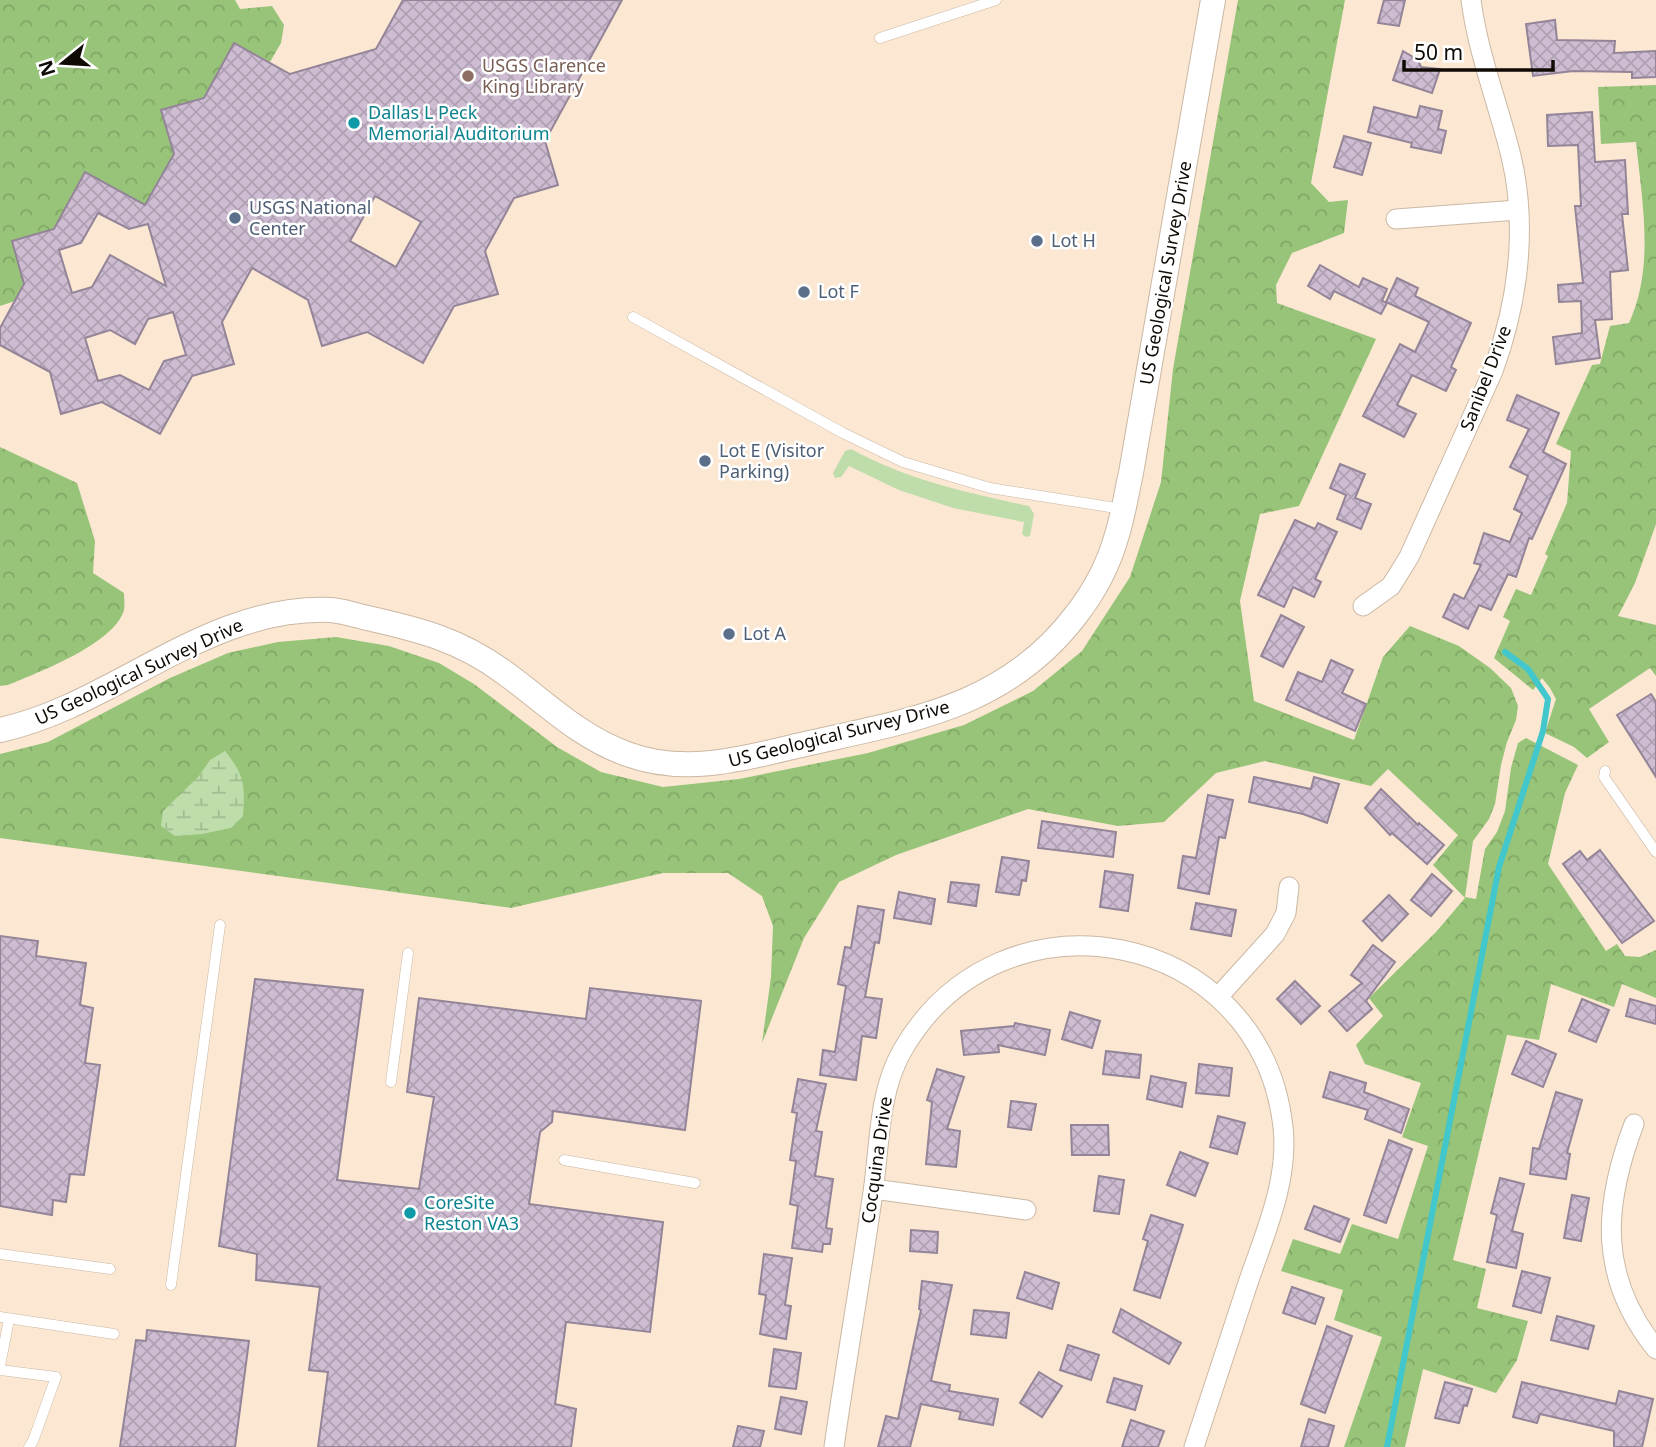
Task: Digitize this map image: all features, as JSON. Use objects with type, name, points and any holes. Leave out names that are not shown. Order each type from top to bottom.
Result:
[{"type":"street","name":"US Geological Survey Drive","points":[[0,730],[30,722],[61,709],[217,632],[251,620],[288,612],[326,610],[342,611],[412,627],[461,646],[504,672],[583,733],[631,756],[679,764],[729,761],[931,714],[969,700],[1000,684],[1049,646],[1084,603],[1110,554],[1123,509],[1213,0]]},
{"type":"street","name":"Sanibel Drive","points":[[1363,606],[1382,593],[1399,576],[1493,371],[1514,300],[1518,210],[1514,170],[1482,59],[1471,0]]},
{"type":"street","points":[[1396,219],[1518,210]]},
{"type":"street","points":[[1218,997],[1275,934],[1286,913],[1289,887]]},
{"type":"street","name":"Cocquina Drive","points":[[834,1447],[874,1189],[885,1096],[893,1069],[903,1050],[932,1011],[964,982],[981,971],[1022,954],[1043,949],[1101,945],[1122,948],[1154,960],[1205,986],[1218,997],[1241,1023],[1268,1067],[1279,1099],[1283,1158],[1274,1205],[1194,1447]]},
{"type":"street","points":[[1634,1124],[1621,1160],[1613,1194],[1610,1226],[1619,1283],[1629,1309],[1656,1349]]},
{"type":"street","points":[[874,1189],[1026,1210]]},
{"type":"lane","points":[[880,38],[996,0]]},
{"type":"lane","points":[[633,317],[843,433],[903,462],[990,488],[1123,509]]},
{"type":"lane","points":[[1605,771],[1604,777],[1656,852]]},
{"type":"lane","points":[[171,1285],[220,925]]},
{"type":"lane","points":[[391,1082],[408,953]]},
{"type":"lane","points":[[564,1160],[695,1182]]},
{"type":"lane","points":[[0,1254],[110,1269]]},
{"type":"lane","points":[[29,1447],[55,1377],[0,1368],[5,1318],[114,1334]]},
{"type":"green space","points":[[0,0],[235,0],[240,9],[272,6],[284,25],[281,43],[270,62],[234,43],[204,98],[161,110],[174,154],[145,205],[85,172],[54,229],[12,241],[24,284],[15,301],[0,306]]},
{"type":"green space","points":[[1238,0],[1345,0],[1311,183],[1329,202],[1348,200],[1344,233],[1292,253],[1276,285],[1277,303],[1376,339],[1299,506],[1260,514],[1240,601],[1254,701],[1354,740],[1383,657],[1410,626],[1459,646],[1490,668],[1511,688],[1518,706],[1501,765],[1495,804],[1489,819],[1473,841],[1465,897],[1476,899],[1485,849],[1497,832],[1505,811],[1511,768],[1518,743],[1526,738],[1578,765],[1565,793],[1548,864],[1606,951],[1617,944],[1625,956],[1640,957],[1656,950],[1656,998],[1622,984],[1614,1007],[1551,984],[1539,1040],[1507,1035],[1453,1260],[1486,1269],[1477,1308],[1528,1321],[1517,1360],[1496,1393],[1423,1369],[1405,1447],[1344,1447],[1382,1337],[1334,1320],[1343,1290],[1281,1271],[1293,1239],[1340,1254],[1352,1224],[1398,1239],[1428,1146],[1402,1137],[1421,1083],[1365,1064],[1356,1045],[1383,1016],[1369,998],[1436,932],[1465,898],[1433,865],[1458,835],[1388,769],[1371,786],[1265,761],[1216,773],[1164,822],[1118,826],[1028,809],[896,855],[839,882],[804,938],[762,1043],[771,977],[773,926],[762,896],[728,873],[663,873],[511,908],[0,838],[0,754],[48,742],[170,678],[228,653],[278,642],[336,637],[389,646],[439,663],[474,684],[557,747],[601,772],[663,787],[739,779],[868,753],[964,725],[1033,691],[1082,651],[1130,577],[1161,482],[1173,369]]},
{"type":"green space","points":[[1656,85],[1656,524],[1635,583],[1618,616],[1656,625],[1656,676],[1650,668],[1589,709],[1609,742],[1587,758],[1574,747],[1545,733],[1556,699],[1542,678],[1533,690],[1494,658],[1510,621],[1503,617],[1516,589],[1531,595],[1567,503],[1571,451],[1556,444],[1592,365],[1600,364],[1610,326],[1629,323],[1642,279],[1643,210],[1636,142],[1601,144],[1598,87]]},
{"type":"green space","points":[[0,447],[77,483],[95,541],[93,573],[124,593],[124,610],[106,634],[91,645],[38,673],[0,686]]},
{"type":"green space","points":[[851,449],[917,477],[1029,506],[1034,514],[1030,536],[1022,534],[1024,522],[953,508],[899,490],[849,466],[841,477],[835,478],[833,473],[845,451]]},
{"type":"green space","points":[[225,751],[237,767],[242,781],[243,816],[231,828],[175,836],[161,826],[163,811],[199,776],[210,760]]},
{"type":"building","name":"USGS National Center","points":[[403,0],[622,0],[545,141],[558,185],[514,198],[485,251],[498,294],[454,306],[423,363],[367,332],[322,346],[308,300],[252,268],[222,322],[234,364],[192,376],[160,434],[102,402],[61,414],[50,372],[0,345],[0,328],[24,284],[12,241],[54,229],[85,172],[145,205],[174,154],[161,110],[204,98],[234,43],[290,74],[376,49]],"holes":[[[375,196],[421,222],[396,267],[350,241]],[[98,213],[129,229],[148,224],[166,286],[110,255],[92,287],[72,293],[59,250],[81,243]],[[173,312],[186,355],[164,361],[149,390],[120,375],[98,381],[85,338],[110,330],[135,344],[148,319]]]},
{"type":"building","points":[[1384,0],[1405,0],[1399,26],[1378,23]]},
{"type":"building","points":[[1555,20],[1557,40],[1615,41],[1614,53],[1656,51],[1656,77],[1632,78],[1632,72],[1573,71],[1533,76],[1526,24]]},
{"type":"building","points":[[1403,51],[1418,60],[1421,67],[1440,69],[1432,93],[1393,80]]},
{"type":"building","points":[[1420,106],[1442,111],[1438,129],[1446,131],[1441,153],[1411,147],[1412,143],[1368,132],[1374,107],[1417,118]]},
{"type":"building","points":[[1592,112],[1595,162],[1625,160],[1628,214],[1622,214],[1628,270],[1610,272],[1612,319],[1595,320],[1600,358],[1556,364],[1553,337],[1582,333],[1581,301],[1559,302],[1558,285],[1583,283],[1575,206],[1581,206],[1578,145],[1548,146],[1547,115]]},
{"type":"building","points":[[1344,136],[1371,143],[1362,175],[1334,167]]},
{"type":"building","points":[[1320,265],[1359,287],[1363,278],[1387,289],[1382,301],[1387,303],[1381,314],[1334,291],[1330,299],[1308,286]]},
{"type":"building","points":[[1397,278],[1418,288],[1415,296],[1471,323],[1451,367],[1456,370],[1446,391],[1412,375],[1397,405],[1416,414],[1404,437],[1363,416],[1400,344],[1415,352],[1429,322],[1386,302]]},
{"type":"building","points":[[1517,395],[1559,413],[1543,452],[1566,464],[1532,539],[1529,538],[1516,577],[1508,574],[1491,610],[1479,605],[1468,629],[1443,617],[1454,594],[1464,599],[1481,565],[1474,563],[1484,533],[1510,542],[1522,513],[1514,509],[1528,476],[1510,467],[1529,429],[1507,420]]},
{"type":"building","points":[[1340,464],[1365,474],[1355,498],[1371,504],[1361,529],[1337,519],[1346,495],[1330,488]]},
{"type":"building","points":[[1295,520],[1315,529],[1318,523],[1337,532],[1315,579],[1321,582],[1314,597],[1293,587],[1284,607],[1258,595]]},
{"type":"building","points":[[1281,615],[1304,627],[1283,667],[1261,656]]},
{"type":"building","points":[[1331,660],[1353,670],[1342,693],[1366,704],[1355,731],[1286,700],[1298,672],[1322,682]]},
{"type":"building","points":[[1651,694],[1656,702],[1656,777],[1617,715]]},
{"type":"building","points":[[1254,777],[1311,789],[1314,777],[1339,784],[1327,823],[1303,814],[1249,802]]},
{"type":"building","points":[[1381,789],[1418,825],[1419,823],[1444,845],[1427,864],[1392,833],[1390,835],[1365,808]]},
{"type":"building","points":[[1208,795],[1233,800],[1225,838],[1219,837],[1209,894],[1178,888],[1183,856],[1196,858]]},
{"type":"building","points":[[1042,821],[1116,832],[1113,857],[1038,848]]},
{"type":"building","points":[[1600,850],[1654,921],[1622,943],[1563,864],[1580,851],[1587,860]]},
{"type":"building","points":[[1002,857],[1029,861],[1026,881],[1022,880],[1019,895],[996,892]]},
{"type":"building","points":[[1105,871],[1133,875],[1128,911],[1100,907]]},
{"type":"building","points":[[1432,874],[1452,891],[1431,916],[1411,900]]},
{"type":"building","points":[[951,882],[979,885],[976,906],[948,902]]},
{"type":"building","points":[[899,892],[935,899],[931,924],[894,918]]},
{"type":"building","points":[[1389,895],[1408,914],[1382,941],[1363,921]]},
{"type":"building","points":[[1196,903],[1236,910],[1231,936],[1191,929]]},
{"type":"building","points":[[858,906],[884,910],[879,943],[875,942],[865,997],[882,999],[876,1038],[862,1036],[856,1080],[820,1075],[823,1050],[835,1052],[846,986],[838,984],[845,947],[851,948]]},
{"type":"building","points":[[0,936],[38,941],[36,956],[86,963],[80,1005],[93,1008],[85,1063],[100,1065],[84,1175],[70,1174],[66,1202],[53,1200],[52,1215],[0,1206]]},
{"type":"building","points":[[1373,945],[1395,962],[1366,1001],[1372,1009],[1347,1031],[1329,1011],[1362,983],[1351,975]]},
{"type":"building","name":"CoreSite Reston VA3","points":[[255,979],[363,990],[337,1180],[419,1189],[434,1097],[407,1092],[419,998],[586,1019],[590,988],[701,1001],[685,1130],[553,1111],[552,1122],[540,1132],[529,1204],[663,1222],[650,1332],[566,1322],[555,1404],[576,1409],[571,1447],[318,1447],[328,1372],[309,1370],[320,1287],[256,1280],[257,1254],[219,1246]]},
{"type":"building","points":[[1295,981],[1320,1006],[1301,1024],[1277,999]]},
{"type":"building","points":[[1582,999],[1609,1010],[1596,1042],[1569,1031]]},
{"type":"building","points":[[1630,999],[1656,1006],[1656,1024],[1626,1016]]},
{"type":"building","points":[[1070,1012],[1100,1021],[1092,1048],[1062,1039]]},
{"type":"building","points":[[1015,1023],[1050,1030],[1045,1055],[998,1045],[999,1052],[964,1055],[961,1031],[1014,1026]]},
{"type":"building","points":[[1526,1041],[1556,1054],[1543,1087],[1512,1074]]},
{"type":"building","points":[[1106,1051],[1141,1055],[1139,1078],[1103,1074]]},
{"type":"building","points":[[1199,1064],[1232,1068],[1229,1096],[1196,1093]]},
{"type":"building","points":[[937,1069],[964,1077],[947,1129],[960,1131],[956,1167],[926,1164],[932,1102],[927,1100]]},
{"type":"building","points":[[1330,1072],[1366,1083],[1364,1092],[1409,1109],[1401,1133],[1365,1119],[1368,1110],[1323,1097]]},
{"type":"building","points":[[1151,1076],[1186,1083],[1182,1107],[1147,1099]]},
{"type":"building","points":[[798,1079],[826,1084],[816,1131],[822,1132],[815,1176],[833,1179],[826,1228],[832,1229],[830,1244],[823,1244],[822,1252],[792,1248],[798,1206],[790,1204],[796,1161],[790,1160],[797,1113],[792,1112]]},
{"type":"building","points":[[1556,1092],[1582,1100],[1567,1153],[1570,1154],[1566,1179],[1530,1174],[1533,1148],[1539,1149]]},
{"type":"building","points":[[1011,1101],[1036,1104],[1031,1130],[1008,1127]]},
{"type":"building","points":[[1218,1116],[1245,1123],[1237,1154],[1210,1147]]},
{"type":"building","points":[[1071,1125],[1108,1125],[1109,1155],[1072,1155]]},
{"type":"building","points":[[1389,1140],[1412,1149],[1386,1223],[1364,1215]]},
{"type":"building","points":[[1180,1152],[1208,1163],[1195,1196],[1167,1185]]},
{"type":"building","points":[[1099,1176],[1124,1180],[1119,1214],[1094,1211]]},
{"type":"building","points":[[1500,1178],[1524,1184],[1512,1231],[1523,1234],[1516,1268],[1487,1262],[1497,1215],[1491,1213]]},
{"type":"building","points":[[1572,1195],[1589,1198],[1581,1241],[1564,1238]]},
{"type":"building","points":[[1314,1206],[1349,1219],[1340,1242],[1305,1229]]},
{"type":"building","points":[[1151,1215],[1183,1225],[1160,1298],[1134,1290],[1148,1241],[1143,1239]]},
{"type":"building","points":[[911,1230],[938,1232],[937,1253],[910,1251]]},
{"type":"building","points":[[764,1254],[792,1258],[785,1305],[791,1306],[786,1339],[760,1334],[766,1295],[759,1294]]},
{"type":"building","points":[[1522,1271],[1550,1278],[1541,1313],[1513,1306]]},
{"type":"building","points":[[1025,1272],[1059,1283],[1052,1309],[1017,1298]]},
{"type":"building","points":[[922,1281],[952,1285],[931,1381],[950,1385],[949,1391],[998,1399],[993,1425],[959,1419],[961,1412],[921,1404],[910,1447],[878,1447],[886,1416],[898,1419],[921,1310]]},
{"type":"building","points":[[1292,1287],[1324,1298],[1315,1324],[1283,1313]]},
{"type":"building","points":[[1121,1309],[1181,1343],[1169,1364],[1113,1332]]},
{"type":"building","points":[[974,1310],[1009,1313],[1006,1338],[971,1334]]},
{"type":"building","points":[[1557,1316],[1594,1326],[1588,1349],[1551,1340]]},
{"type":"building","points":[[1327,1326],[1352,1336],[1325,1413],[1301,1404]]},
{"type":"building","points":[[147,1330],[249,1341],[235,1447],[120,1447],[136,1340],[146,1341]]},
{"type":"building","points":[[1068,1345],[1099,1355],[1091,1380],[1060,1370]]},
{"type":"building","points":[[774,1349],[801,1353],[796,1389],[769,1386]]},
{"type":"building","points":[[1039,1372],[1062,1386],[1042,1417],[1020,1403]]},
{"type":"building","points":[[1114,1378],[1142,1386],[1135,1410],[1107,1402]]},
{"type":"building","points":[[1445,1382],[1472,1389],[1459,1423],[1435,1418]]},
{"type":"building","points":[[1522,1382],[1616,1404],[1619,1391],[1653,1399],[1642,1447],[1614,1447],[1614,1431],[1540,1414],[1537,1423],[1513,1417]]},
{"type":"building","points":[[781,1397],[807,1402],[801,1434],[775,1429]]},
{"type":"building","points":[[1309,1419],[1334,1426],[1328,1447],[1301,1447]]},
{"type":"building","points":[[1131,1420],[1164,1431],[1158,1447],[1122,1447]]},
{"type":"building","points":[[738,1426],[764,1431],[760,1447],[733,1447]]},
{"type":"waterway","points":[[1387,1447],[1499,867],[1543,731],[1548,699],[1528,669],[1505,652]]},
{"type":"place","name":"USGS Clarence King Library","points":[[468,76]]},
{"type":"place","name":"Dallas L Peck Memorial Auditorium","points":[[354,123]]},
{"type":"place","name":"USGS National Center","points":[[235,218]]},
{"type":"place","name":"Lot H","points":[[1037,241]]},
{"type":"place","name":"Lot F","points":[[804,292]]},
{"type":"place","name":"Lot E (Visitor Parking)","points":[[705,461]]},
{"type":"place","name":"Lot A","points":[[729,634]]},
{"type":"place","name":"CoreSite Reston VA3","points":[[410,1213]]}]
